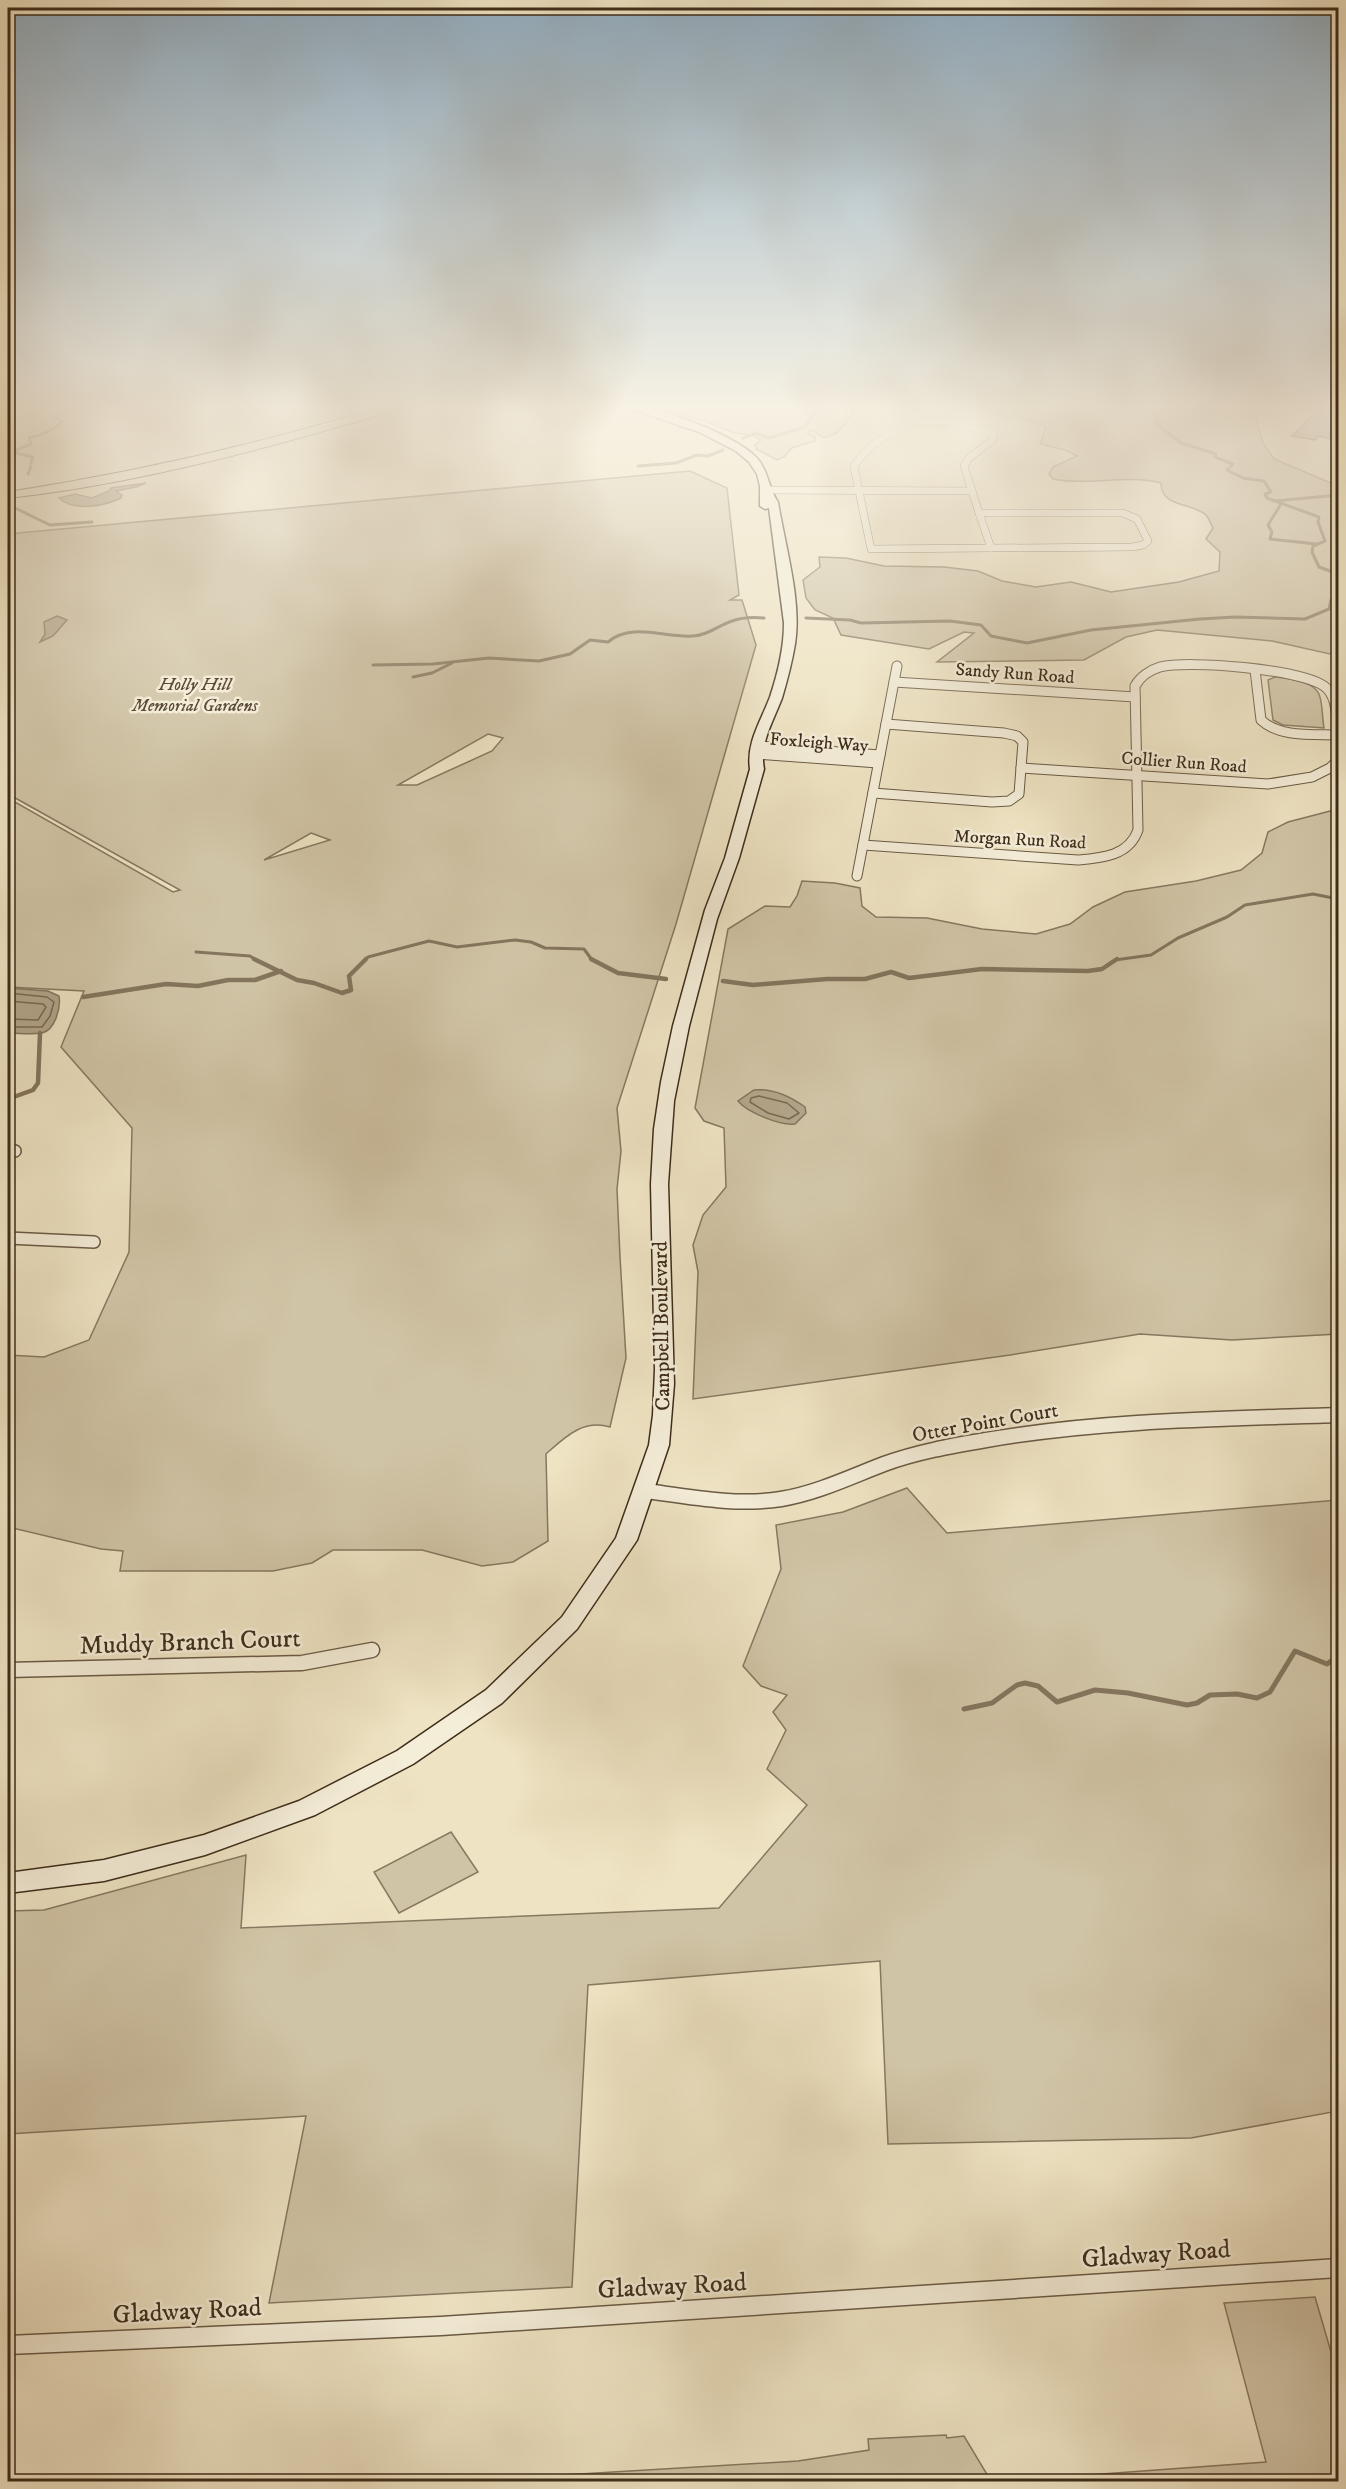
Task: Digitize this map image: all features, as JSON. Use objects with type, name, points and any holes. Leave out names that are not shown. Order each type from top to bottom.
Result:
[{"type":"street","name":"Campbell Boulevard","points":[[8,1883],[113,1869],[203,1847],[309,1808],[397,1763],[482,1704],[548,1645],[582,1606],[608,1568],[631,1528],[646,1491],[659,1446],[664,1393],[660,1172],[665,1104],[691,988],[720,884],[731,864],[757,770],[757,754],[765,719],[762,709],[783,638],[767,522]]},
{"type":"street","points":[[865,522],[871,549],[1136,547],[1148,541],[1139,522]]},
{"type":"street","points":[[982,522],[991,548]]},
{"type":"street","points":[[857,876],[897,666]]},
{"type":"street","points":[[1135,697],[1137,681],[1150,671],[1161,667],[1183,666],[1296,674],[1324,686],[1332,695],[1338,729]]},
{"type":"street","points":[[1255,670],[1261,720],[1264,724],[1282,731],[1338,735]]},
{"type":"street","name":"Sandy Run Road","points":[[894,682],[1135,697]]},
{"type":"street","name":"Morgan Run Road","points":[[863,845],[1067,860],[1107,856],[1127,848],[1137,836],[1135,697]]},
{"type":"street","points":[[873,793],[1005,802],[1019,794],[1023,742],[1013,735],[886,724]]},
{"type":"street","name":"Foxleigh Way","points":[[757,754],[879,759]]},
{"type":"street","name":"Collier Run Road","points":[[1021,768],[1279,783],[1322,773],[1338,760]]},
{"type":"street","points":[[8,1238],[94,1242]]},
{"type":"street","name":"Otter Point Court","points":[[646,1491],[697,1498],[780,1499],[819,1490],[885,1464],[925,1452],[1006,1436],[1160,1421],[1338,1415]]},
{"type":"street","name":"Muddy Branch Court","points":[[8,1670],[302,1663],[372,1650]]},
{"type":"street","name":"Gladway Road","points":[[8,2345],[441,2326],[1338,2268]]},
{"type":"green space","name":"Holly Hill Memorial Gardens","points":[[136,522],[731,522],[739,595],[730,600],[742,600],[756,645],[676,924],[617,1108],[621,1151],[617,1189],[626,1358],[610,1427],[591,1425],[575,1431],[546,1454],[548,1541],[513,1562],[482,1566],[422,1550],[333,1550],[312,1563],[273,1571],[120,1571],[123,1551],[101,1549],[8,1527],[8,1355],[44,1357],[89,1340],[129,1252],[132,1128],[61,1047],[84,991],[8,987],[8,798],[173,892],[180,890],[8,794],[8,534]],"holes":[[[488,734],[503,738],[492,751],[417,785],[398,785]],[[311,833],[330,840],[264,860]]]},
{"type":"green space","points":[[1210,522],[1338,522],[1338,647],[1330,654],[1272,641],[1157,630],[1126,637],[1084,660],[937,662],[974,633],[964,632],[929,649],[841,635],[833,618],[815,610],[806,598],[803,580],[820,567],[819,557],[846,558],[884,566],[944,567],[978,571],[1002,581],[1036,587],[1071,582],[1111,592],[1179,582],[1219,571],[1220,552],[1206,539],[1213,528]]},
{"type":"green space","points":[[1275,677],[1299,681],[1316,690],[1321,702],[1324,728],[1283,725],[1273,720],[1268,680]]},
{"type":"green space","points":[[1338,809],[1338,1334],[1232,1340],[1140,1334],[1010,1355],[693,1399],[698,1272],[693,1245],[703,1215],[726,1187],[724,1128],[704,1121],[695,1108],[728,929],[765,906],[790,907],[802,881],[835,883],[860,888],[862,906],[876,917],[927,918],[982,929],[1036,934],[1070,924],[1093,907],[1125,892],[1196,881],[1241,870],[1262,853],[1268,832],[1288,822]]},
{"type":"green space","points":[[907,1488],[947,1533],[1338,1500],[1338,2111],[1191,2138],[888,2144],[880,1961],[588,1985],[572,2287],[269,2303],[306,2116],[8,2134],[8,1911],[44,1910],[246,1855],[241,1928],[719,1908],[807,1805],[767,1769],[786,1730],[773,1712],[787,1695],[761,1686],[743,1666],[781,1569],[776,1525],[843,1512]]},
{"type":"green space","points":[[451,1832],[478,1872],[399,1913],[374,1872]]},
{"type":"green space","points":[[1315,2297],[1338,2376],[1338,2481],[1005,2481],[1266,2462],[1224,2303]]},
{"type":"green space","points":[[946,2435],[947,2438],[964,2436],[991,2481],[462,2481],[798,2461],[869,2450],[868,2439]]},
{"type":"water","points":[[57,616],[67,620],[53,636],[40,642],[45,634],[44,622]]},
{"type":"water","points":[[8,988],[48,991],[59,996],[58,1012],[54,1023],[47,1031],[38,1034],[8,1033]]},
{"type":"water","points":[[754,1090],[768,1090],[787,1097],[805,1107],[806,1113],[795,1124],[781,1123],[764,1117],[749,1110],[738,1101]]},
{"type":"waterway","points":[[44,522],[50,525],[90,522]]},
{"type":"waterway","points":[[1270,522],[1268,525],[1272,532],[1270,539],[1316,544]]},
{"type":"waterway","points":[[1318,522],[1325,541],[1313,546],[1312,552],[1319,567],[1338,574]]},
{"type":"waterway","points":[[806,618],[850,620],[861,623],[950,621],[981,625],[991,636],[1027,643],[1091,630],[1200,619],[1235,617],[1305,619],[1329,609],[1331,600],[1338,592]]},
{"type":"waterway","points":[[373,665],[433,664],[489,658],[539,661],[570,654],[590,640],[608,642],[617,636],[638,632],[698,636],[736,620],[764,618]]},
{"type":"waterway","points":[[413,677],[432,673],[452,663]]},
{"type":"waterway","points":[[1116,960],[1151,955],[1178,938],[1227,917],[1245,905],[1313,894],[1338,899]]},
{"type":"waterway","points":[[280,971],[297,980],[314,983],[342,993],[351,990],[349,976],[368,957],[429,941],[457,947],[515,940],[531,942],[545,948],[584,949],[591,959]]},
{"type":"waterway","points":[[196,952],[250,956],[256,960]]},
{"type":"waterway","points":[[591,959],[618,973],[666,979]]},
{"type":"waterway","points":[[256,960],[280,971]]},
{"type":"waterway","points":[[723,981],[753,985],[827,979],[865,979],[891,972],[909,978],[982,969],[1088,971],[1102,969],[1116,960]]},
{"type":"waterway","points":[[83,997],[166,984],[198,986],[228,980],[255,980],[280,971]]},
{"type":"waterway","points":[[8,1099],[33,1090],[38,1083],[40,1033]]},
{"type":"waterway","points":[[964,1709],[992,1703],[1017,1685],[1025,1683],[1038,1686],[1057,1702],[1095,1690],[1128,1693],[1187,1705],[1197,1703],[1210,1695],[1237,1694],[1257,1698],[1270,1692],[1295,1651],[1327,1664],[1338,1656]]}]
